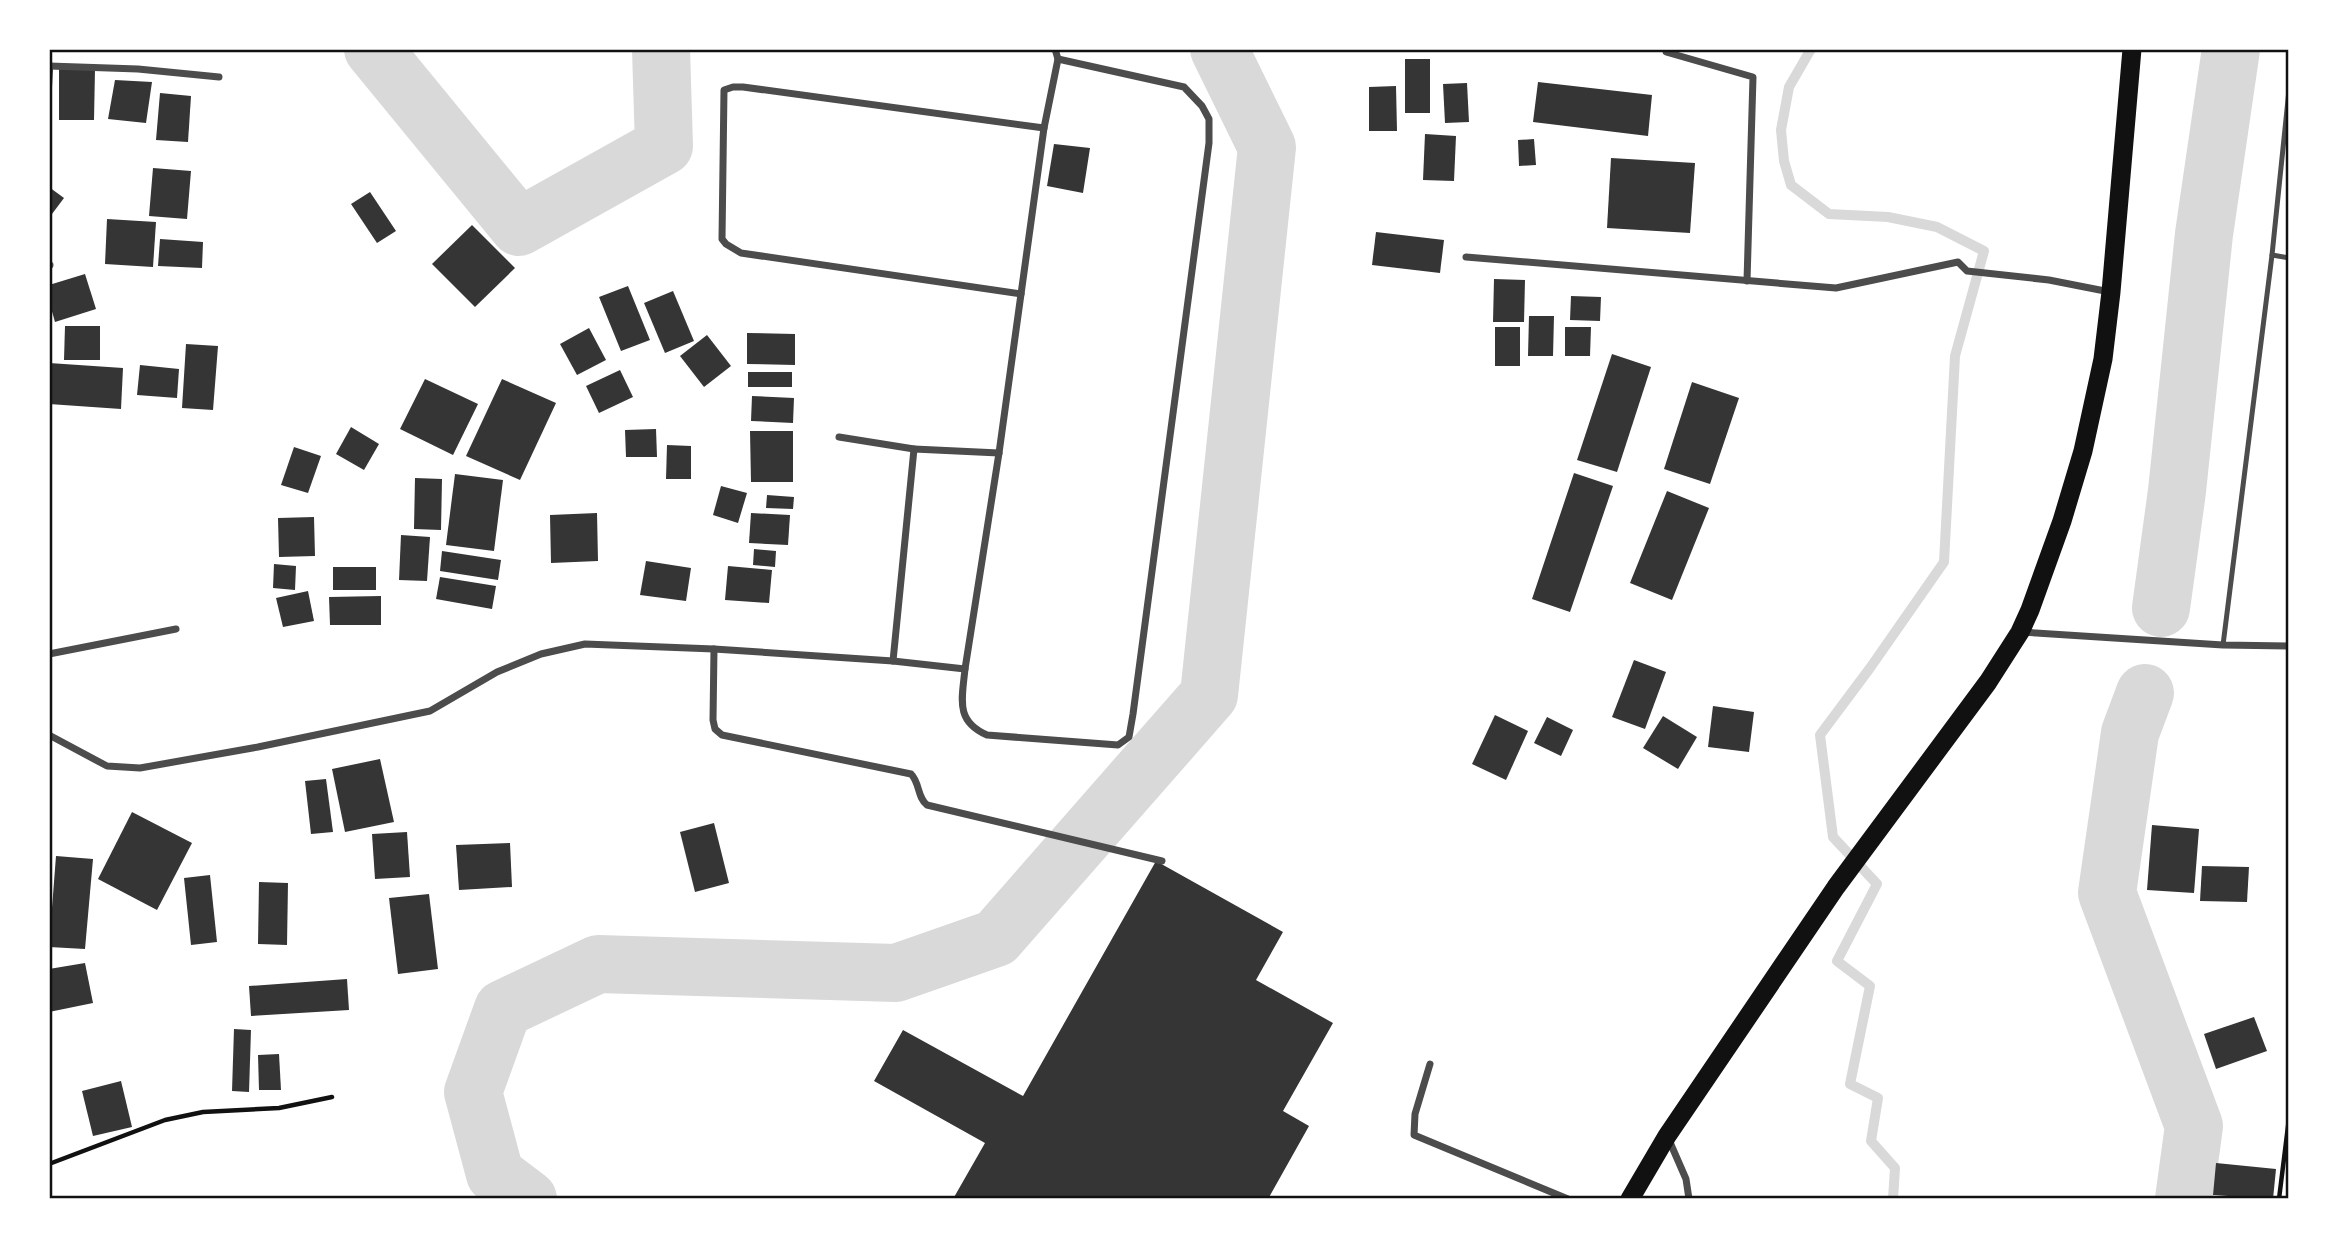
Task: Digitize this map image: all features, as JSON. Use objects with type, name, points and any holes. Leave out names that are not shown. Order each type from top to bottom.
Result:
[{"type":"highway","points":[[1630,1199],[1667,1136],[1836,887],[1927,760],[1988,682],[2020,632],[2030,610],[2062,521],[2083,451],[2103,359],[2132,49]]},
{"type":"street","points":[[1055,49],[1058,59],[1044,128],[961,710],[973,729],[987,735],[1118,745],[1129,737],[1205,170],[1209,119],[1202,106],[1184,87],[1058,59]]},
{"type":"street","points":[[1666,49],[1666,52],[1753,77],[1747,281]]},
{"type":"street","points":[[49,66],[138,69],[219,76]]},
{"type":"street","points":[[1021,294],[741,253],[726,244],[722,239],[724,90],[743,88],[1044,128]]},
{"type":"street","points":[[1466,257],[1836,289],[1958,262],[1967,271],[2049,280],[2111,292]]},
{"type":"street","points":[[839,437],[914,449],[999,453]]},
{"type":"street","points":[[893,661],[914,449]]},
{"type":"street","points":[[49,654],[176,629]]},
{"type":"street","points":[[2020,632],[2222,645],[2289,646]]},
{"type":"street","points":[[49,735],[107,766],[140,768],[258,747],[430,711],[497,672],[541,654],[585,644],[714,649],[893,661],[965,669]]},
{"type":"street","points":[[714,649],[713,720],[715,729],[722,735],[911,774],[916,780],[921,800],[927,805],[1162,861]]},
{"type":"street","points":[[1430,1064],[1415,1114],[1414,1135],[1568,1199]]},
{"type":"street","points":[[1667,1136],[1686,1179],[1689,1199]]},
{"type":"lane","points":[[2222,645],[2272,255],[2289,90]]},
{"type":"lane","points":[[2272,255],[2289,258]]},
{"type":"path","points":[[49,1164],[165,1120],[236,1108],[279,1108],[332,1097]]},
{"type":"path","points":[[2279,1199],[2289,1118]]},
{"type":"building","points":[[1405,59],[1430,59],[1430,113],[1405,113]]},
{"type":"building","points":[[49,67],[53,68],[51,107],[49,107]]},
{"type":"building","points":[[59,68],[95,69],[94,120],[59,120]]},
{"type":"building","points":[[115,80],[152,82],[146,123],[108,119]]},
{"type":"building","points":[[1538,82],[1652,95],[1648,136],[1533,122]]},
{"type":"building","points":[[1467,83],[1469,122],[1445,123],[1443,84]]},
{"type":"building","points":[[1396,86],[1397,131],[1369,131],[1369,87]]},
{"type":"building","points":[[160,93],[191,96],[188,142],[156,140]]},
{"type":"building","points":[[1425,134],[1456,136],[1454,181],[1423,180]]},
{"type":"building","points":[[1534,139],[1536,165],[1519,166],[1518,140]]},
{"type":"building","points":[[1054,144],[1090,148],[1083,193],[1047,186]]},
{"type":"building","points":[[1611,158],[1695,163],[1690,233],[1607,228]]},
{"type":"building","points":[[153,168],[191,171],[187,219],[149,216]]},
{"type":"building","points":[[49,187],[64,198],[49,218]]},
{"type":"building","points":[[370,192],[396,231],[377,243],[351,204]]},
{"type":"building","points":[[107,219],[156,222],[153,267],[105,264]]},
{"type":"building","points":[[472,225],[515,268],[475,307],[432,264]]},
{"type":"building","points":[[1376,232],[1444,240],[1440,273],[1372,265]]},
{"type":"building","points":[[160,239],[203,242],[202,268],[158,266]]},
{"type":"building","points":[[85,274],[96,309],[55,322],[49,301],[49,285]]},
{"type":"building","points":[[1494,279],[1525,280],[1524,322],[1493,322]]},
{"type":"building","points":[[628,286],[650,340],[621,351],[599,297]]},
{"type":"building","points":[[673,291],[694,341],[665,353],[644,303]]},
{"type":"building","points":[[1571,296],[1601,297],[1600,321],[1570,320]]},
{"type":"building","points":[[1529,316],[1554,316],[1553,356],[1528,356]]},
{"type":"building","points":[[65,326],[100,326],[100,360],[64,360]]},
{"type":"building","points":[[1495,327],[1520,327],[1520,366],[1495,366]]},
{"type":"building","points":[[1565,327],[1591,327],[1590,356],[1565,356]]},
{"type":"building","points":[[589,328],[606,360],[577,375],[560,344]]},
{"type":"building","points":[[747,333],[795,334],[795,365],[747,364]]},
{"type":"building","points":[[707,335],[731,366],[704,387],[680,356]]},
{"type":"building","points":[[186,344],[218,346],[213,410],[182,408]]},
{"type":"building","points":[[1612,354],[1651,367],[1617,472],[1577,460]]},
{"type":"building","points":[[49,363],[123,368],[121,409],[49,404]]},
{"type":"building","points":[[140,365],[179,369],[177,398],[137,395]]},
{"type":"building","points":[[620,370],[633,397],[599,413],[586,386]]},
{"type":"building","points":[[748,372],[792,372],[792,387],[748,387]]},
{"type":"building","points":[[425,379],[478,404],[453,455],[400,429]]},
{"type":"building","points":[[502,379],[556,403],[520,480],[466,456]]},
{"type":"building","points":[[1692,382],[1739,398],[1710,484],[1664,469]]},
{"type":"building","points":[[752,396],[794,398],[793,423],[751,421]]},
{"type":"building","points":[[351,427],[379,444],[364,470],[336,454]]},
{"type":"building","points":[[656,429],[657,457],[626,457],[625,430]]},
{"type":"building","points":[[750,431],[793,431],[793,482],[751,482]]},
{"type":"building","points":[[667,445],[691,446],[691,479],[666,479]]},
{"type":"building","points":[[294,447],[321,456],[308,493],[281,485]]},
{"type":"building","points":[[1574,473],[1613,486],[1570,612],[1532,599]]},
{"type":"building","points":[[455,474],[503,480],[494,551],[446,545]]},
{"type":"building","points":[[415,478],[442,479],[441,530],[414,529]]},
{"type":"building","points":[[721,486],[747,493],[738,523],[713,515]]},
{"type":"building","points":[[1667,491],[1709,508],[1672,600],[1630,583]]},
{"type":"building","points":[[767,495],[794,497],[793,509],[766,508]]},
{"type":"building","points":[[597,513],[598,561],[551,563],[550,515]]},
{"type":"building","points":[[751,513],[790,515],[788,545],[749,543]]},
{"type":"building","points":[[314,517],[315,556],[279,557],[278,518]]},
{"type":"building","points":[[401,535],[430,537],[427,581],[399,580]]},
{"type":"building","points":[[754,549],[776,551],[775,567],[753,565]]},
{"type":"building","points":[[442,551],[501,560],[498,580],[440,571]]},
{"type":"building","points":[[646,561],[691,568],[686,601],[640,595]]},
{"type":"building","points":[[274,564],[296,566],[295,590],[273,588]]},
{"type":"building","points":[[728,566],[772,570],[769,603],[725,600]]},
{"type":"building","points":[[333,567],[376,567],[376,590],[333,590]]},
{"type":"building","points":[[440,577],[496,586],[492,609],[436,599]]},
{"type":"building","points":[[308,591],[314,621],[283,627],[276,598]]},
{"type":"building","points":[[381,596],[381,625],[330,625],[329,597]]},
{"type":"building","points":[[1634,660],[1666,672],[1645,729],[1612,717]]},
{"type":"building","points":[[1713,706],[1754,712],[1749,752],[1708,747]]},
{"type":"building","points":[[1495,715],[1528,731],[1506,780],[1472,764]]},
{"type":"building","points":[[1663,716],[1697,737],[1678,769],[1643,748]]},
{"type":"building","points":[[1547,717],[1573,730],[1561,756],[1534,743]]},
{"type":"building","points":[[380,759],[394,822],[345,832],[332,769]]},
{"type":"building","points":[[326,779],[333,832],[311,834],[305,781]]},
{"type":"building","points":[[132,812],[192,843],[157,910],[98,879]]},
{"type":"building","points":[[714,823],[729,883],[695,892],[680,832]]},
{"type":"building","points":[[2152,825],[2199,829],[2194,893],[2147,890]]},
{"type":"building","points":[[407,832],[410,877],[375,879],[372,834]]},
{"type":"building","points":[[510,843],[512,887],[459,890],[456,845]]},
{"type":"building","points":[[56,856],[93,859],[85,949],[49,947]]},
{"type":"building","points":[[1156,861],[1283,932],[1256,980],[1333,1023],[1283,1111],[1309,1126],[1268,1199],[953,1199],[985,1143],[874,1081],[903,1030],[1023,1096]]},
{"type":"building","points":[[2202,866],[2249,867],[2247,902],[2200,901]]},
{"type":"building","points":[[210,875],[217,942],[191,945],[184,878]]},
{"type":"building","points":[[259,882],[288,883],[287,945],[258,944]]},
{"type":"building","points":[[429,894],[438,969],[398,974],[389,898]]},
{"type":"building","points":[[85,963],[93,1003],[49,1012],[49,969]]},
{"type":"building","points":[[347,979],[349,1010],[251,1016],[249,986]]},
{"type":"building","points":[[2254,1017],[2267,1051],[2216,1069],[2204,1034]]},
{"type":"building","points":[[234,1029],[251,1030],[249,1092],[232,1091]]},
{"type":"building","points":[[279,1054],[281,1090],[259,1090],[258,1055]]},
{"type":"building","points":[[121,1081],[132,1127],[93,1136],[82,1091]]},
{"type":"building","points":[[2216,1163],[2276,1169],[2273,1199],[2213,1195]]},
{"type":"waterway","points":[[373,49],[519,227],[664,146],[661,49]]},
{"type":"waterway","points":[[528,1199],[495,1174],[473,1092],[503,1009],[598,964],[896,973],[996,938],[1209,695],[1267,147],[1219,49]]},
{"type":"waterway","points":[[1811,49],[1789,87],[1781,130],[1784,161],[1791,185],[1829,214],[1888,217],[1937,227],[1984,251],[1955,356],[1944,562],[1820,735],[1833,837],[1877,884],[1837,961],[1870,986],[1850,1084],[1878,1098],[1871,1141],[1895,1168],[1893,1199]]},
{"type":"waterway","points":[[2161,608],[2177,491],[2204,234],[2231,49]]},
{"type":"waterway","points":[[2145,693],[2130,733],[2107,893],[2194,1126],[2184,1199]]}]
